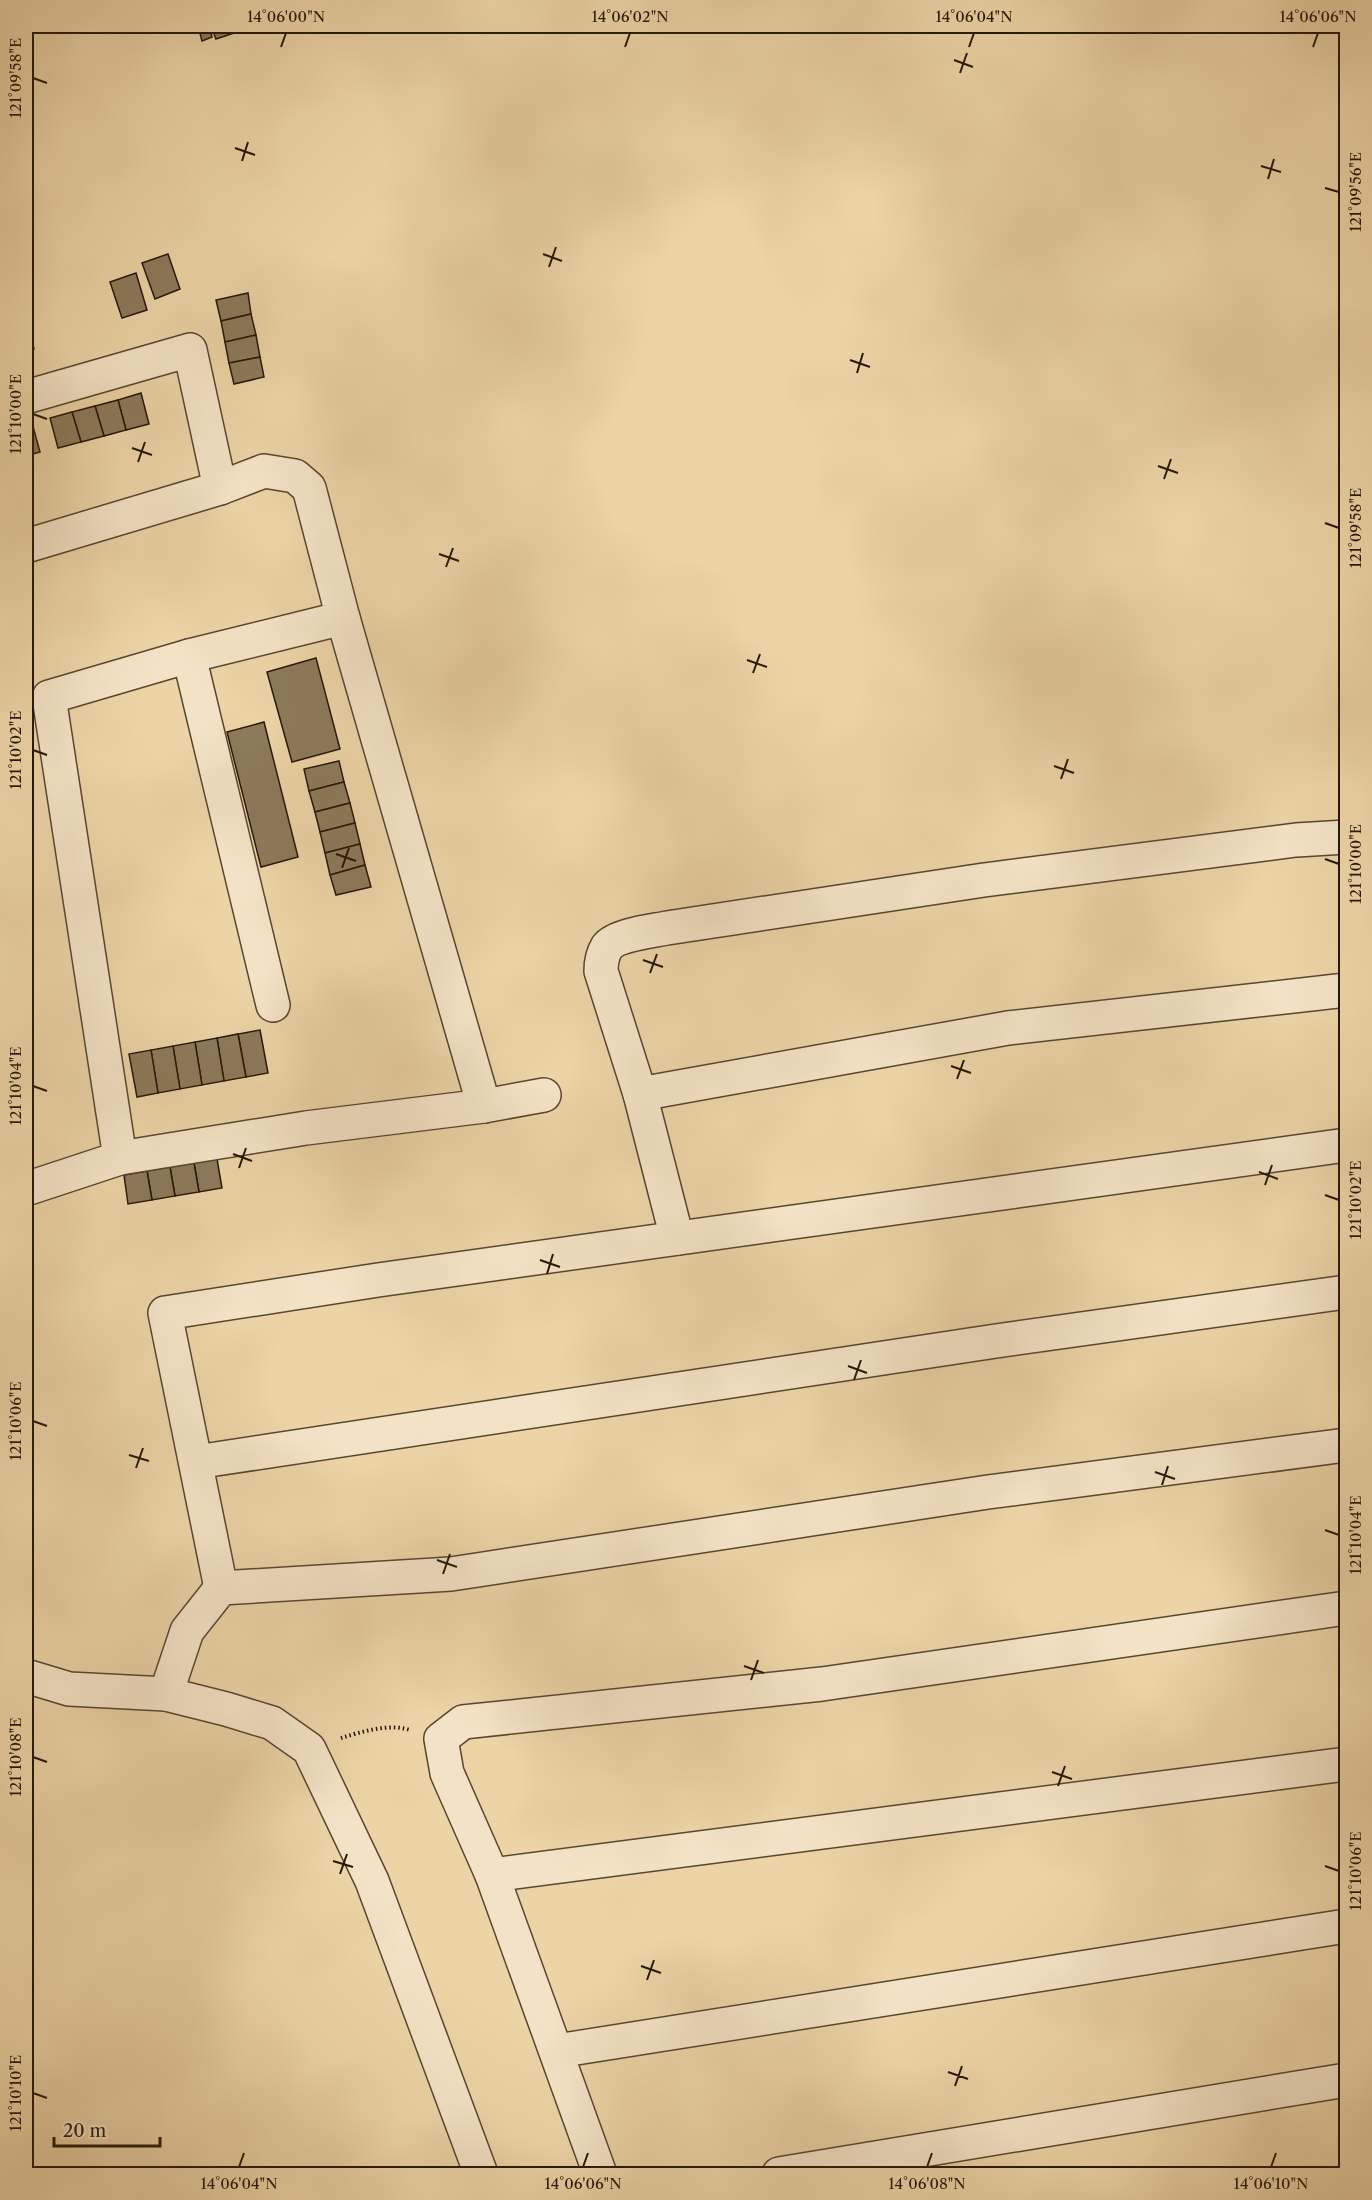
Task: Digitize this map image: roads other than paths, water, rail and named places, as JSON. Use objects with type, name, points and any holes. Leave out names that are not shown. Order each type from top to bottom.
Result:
[{"type":"street","points":[[26,397],[190,350],[220,488]]},
{"type":"street","points":[[26,546],[220,488],[264,471],[295,476],[309,488],[343,618],[484,1106]]},
{"type":"street","points":[[120,1158],[49,697],[189,656],[343,618]]},
{"type":"street","points":[[189,656],[273,1005]]},
{"type":"street","points":[[677,1238],[640,1094],[601,971],[602,957],[608,945],[620,939],[668,928],[984,880],[1296,840],[1347,837]]},
{"type":"street","points":[[640,1094],[1008,1028],[1347,990]]},
{"type":"street","points":[[26,1189],[120,1158],[306,1128],[484,1106],[544,1095]]},
{"type":"street","points":[[166,1694],[187,1631],[221,1587],[165,1313],[378,1280],[1347,1145]]},
{"type":"street","points":[[196,1462],[996,1341],[1347,1292]]},
{"type":"street","points":[[221,1587],[451,1574],[976,1494],[1347,1445]]},
{"type":"street","points":[[600,2175],[492,1875],[447,1773],[441,1739],[463,1722],[822,1684],[1347,1608]]},
{"type":"street","points":[[26,1676],[69,1689],[166,1694],[272,1723],[309,1749],[372,1881],[481,2175]]},
{"type":"street","points":[[492,1875],[1347,1764]]},
{"type":"street","points":[[557,2051],[1347,1926]]},
{"type":"street","points":[[780,2175],[1347,2080]]}]
